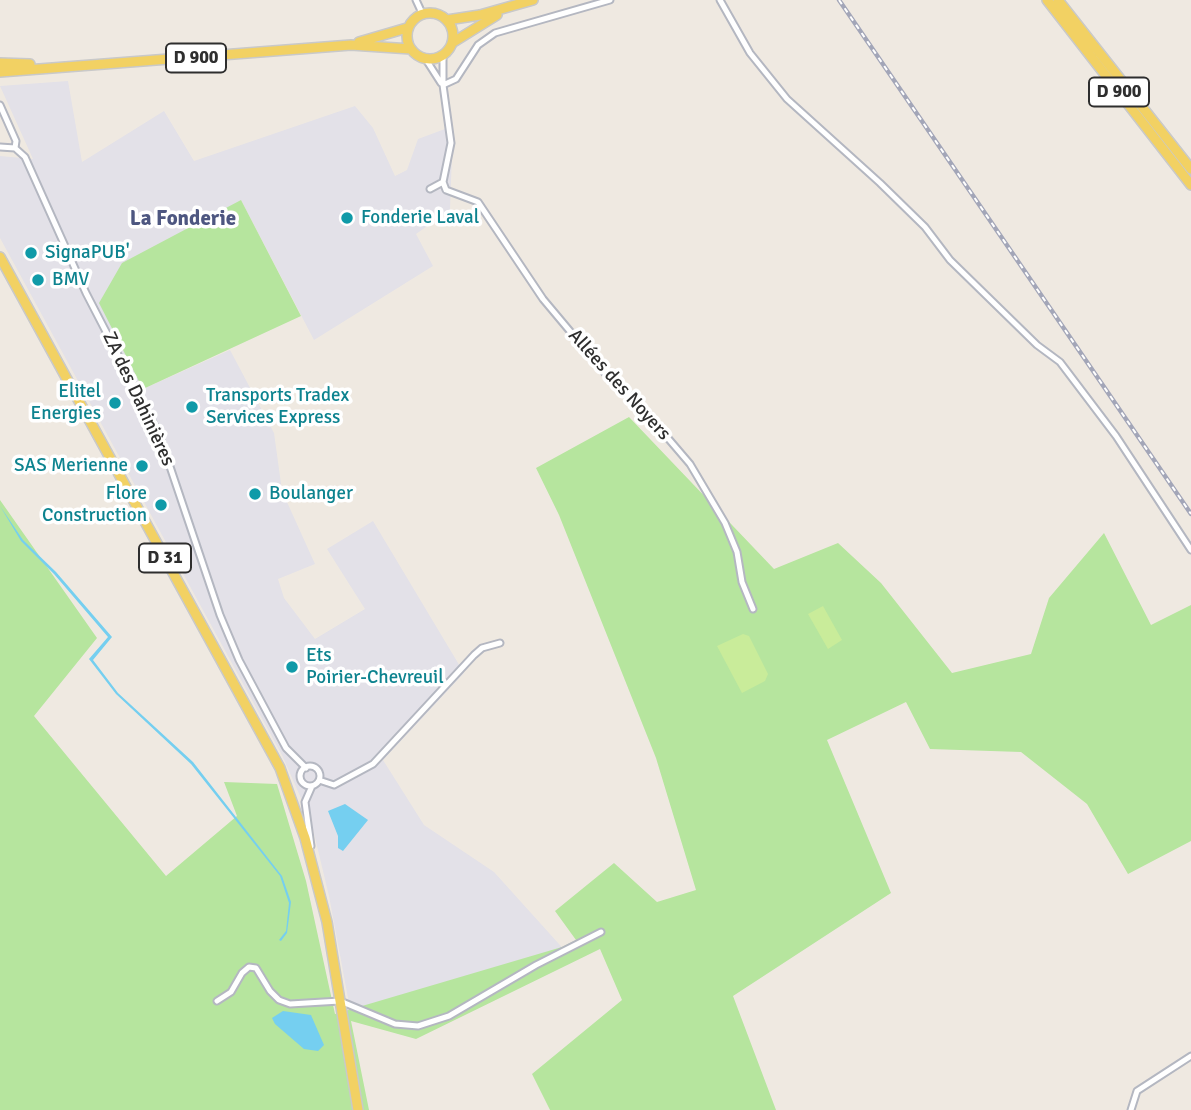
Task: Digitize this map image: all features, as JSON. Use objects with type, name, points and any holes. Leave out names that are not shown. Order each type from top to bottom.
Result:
[{"type":"main road","points":[[447,20],[508,9],[533,0]]},
{"type":"main road","name":"D 900","points":[[1048,0],[1191,184]]},
{"type":"main road","name":"D 900","points":[[1058,0],[1191,169]]},
{"type":"main road","points":[[452,43],[453,35],[447,20],[436,13],[422,13],[407,28],[406,35],[411,49],[425,58],[443,55],[452,43],[508,9]]},
{"type":"main road","name":"D 900","points":[[351,45],[407,28]]},
{"type":"main road","name":"D 900","points":[[0,68],[29,69],[351,45],[411,49]]},
{"type":"main road","points":[[0,68],[29,63],[42,68]]},
{"type":"main road","name":"D 31","points":[[0,257],[279,768],[314,867],[327,922],[358,1110]]},
{"type":"street","points":[[416,0],[422,13]]},
{"type":"street","points":[[443,85],[456,79],[478,45],[495,33],[610,0]]},
{"type":"street","points":[[720,0],[750,53],[787,99],[889,192],[925,227],[950,260],[1037,345],[1060,362],[1116,436],[1191,550]]},
{"type":"street","points":[[430,189],[443,183],[450,143],[443,85],[443,55]]},
{"type":"street","points":[[425,58],[443,85]]},
{"type":"street","name":"ZA des Dahinières","points":[[0,105],[16,141],[15,148],[25,157],[86,293],[159,434],[220,615],[239,660],[286,748],[306,768]]},
{"type":"street","points":[[0,147],[15,148]]},
{"type":"street","name":"Allées des Noyers","points":[[443,183],[446,190],[478,202],[543,299],[610,379],[637,402],[690,464],[725,523],[737,552],[742,582],[753,610]]},
{"type":"street","points":[[319,780],[330,785],[344,783],[373,764],[474,655],[482,648],[500,643]]},
{"type":"street","points":[[312,786],[301,781],[301,772],[306,768],[318,771],[319,780]]},
{"type":"street","points":[[314,867],[305,812],[312,786],[319,780]]},
{"type":"street","points":[[217,1001],[227,996],[249,967],[260,971],[270,991],[279,1000],[290,1004],[340,1001],[396,1024],[418,1026],[460,1010],[536,965],[601,932]]},
{"type":"street","points":[[1131,1110],[1138,1091],[1191,1056]]},
{"type":"shaded area","points":[[68,81],[82,162],[164,111],[194,161],[355,106],[373,128],[395,176],[407,170],[418,139],[453,126],[450,210],[416,234],[433,266],[314,340],[241,200],[143,389],[230,350],[274,433],[282,491],[315,564],[278,579],[284,598],[315,639],[365,609],[327,549],[373,521],[464,673],[383,760],[424,825],[494,872],[568,954],[351,1014],[329,896],[311,821],[282,755],[0,238],[0,156],[33,159],[0,86]]},
{"type":"green space","points":[[241,200],[301,316],[143,389],[99,303],[122,263]]},
{"type":"green space","points":[[629,417],[774,569],[838,543],[881,583],[952,673],[1031,654],[1049,598],[1104,533],[1151,625],[1191,605],[1191,841],[1128,874],[1087,804],[1021,752],[930,749],[906,702],[827,740],[891,893],[733,996],[776,1110],[550,1110],[532,1074],[622,1000],[600,949],[416,1039],[351,1021],[369,1110],[0,1110],[0,500],[97,638],[34,716],[166,876],[237,816],[224,782],[277,784],[306,881],[335,1014],[562,947],[576,940],[555,911],[614,863],[657,902],[696,890],[656,758],[559,515],[536,468]]},
{"type":"green space","points":[[823,606],[842,640],[828,649],[808,614]]},
{"type":"green space","points":[[743,634],[749,636],[768,674],[765,681],[742,693],[717,646]]},
{"type":"water","points":[[0,506],[23,540],[56,572],[112,637],[93,660],[118,693],[193,762],[282,876],[291,902],[287,933],[281,941],[279,940],[286,931],[289,903],[280,876],[191,764],[116,694],[89,659],[108,637],[54,574],[21,541]]},
{"type":"water","points":[[345,804],[368,820],[343,851],[338,848],[338,836],[328,811]]},
{"type":"water","points":[[283,1011],[311,1015],[324,1045],[318,1051],[304,1049],[275,1024],[272,1018]]},
{"type":"railway","points":[[839,0],[1191,514]]},
{"type":"place","name":"Fonderie Laval","points":[[347,218]]},
{"type":"place","name":"SignaPUB'","points":[[31,253]]},
{"type":"place","name":"BMV","points":[[38,280]]},
{"type":"place","name":"Elitel Energies","points":[[115,403]]},
{"type":"place","name":"Transports Tradex Services Express","points":[[192,407]]},
{"type":"place","name":"SAS Merienne","points":[[142,466]]},
{"type":"place","name":"Boulanger","points":[[255,494]]},
{"type":"place","name":"Flore Construction","points":[[161,505]]},
{"type":"place","name":"Ets Poirier-Chevreuil","points":[[292,667]]},
{"type":"district","name":"La Fonderie","points":[[183,219]]}]
